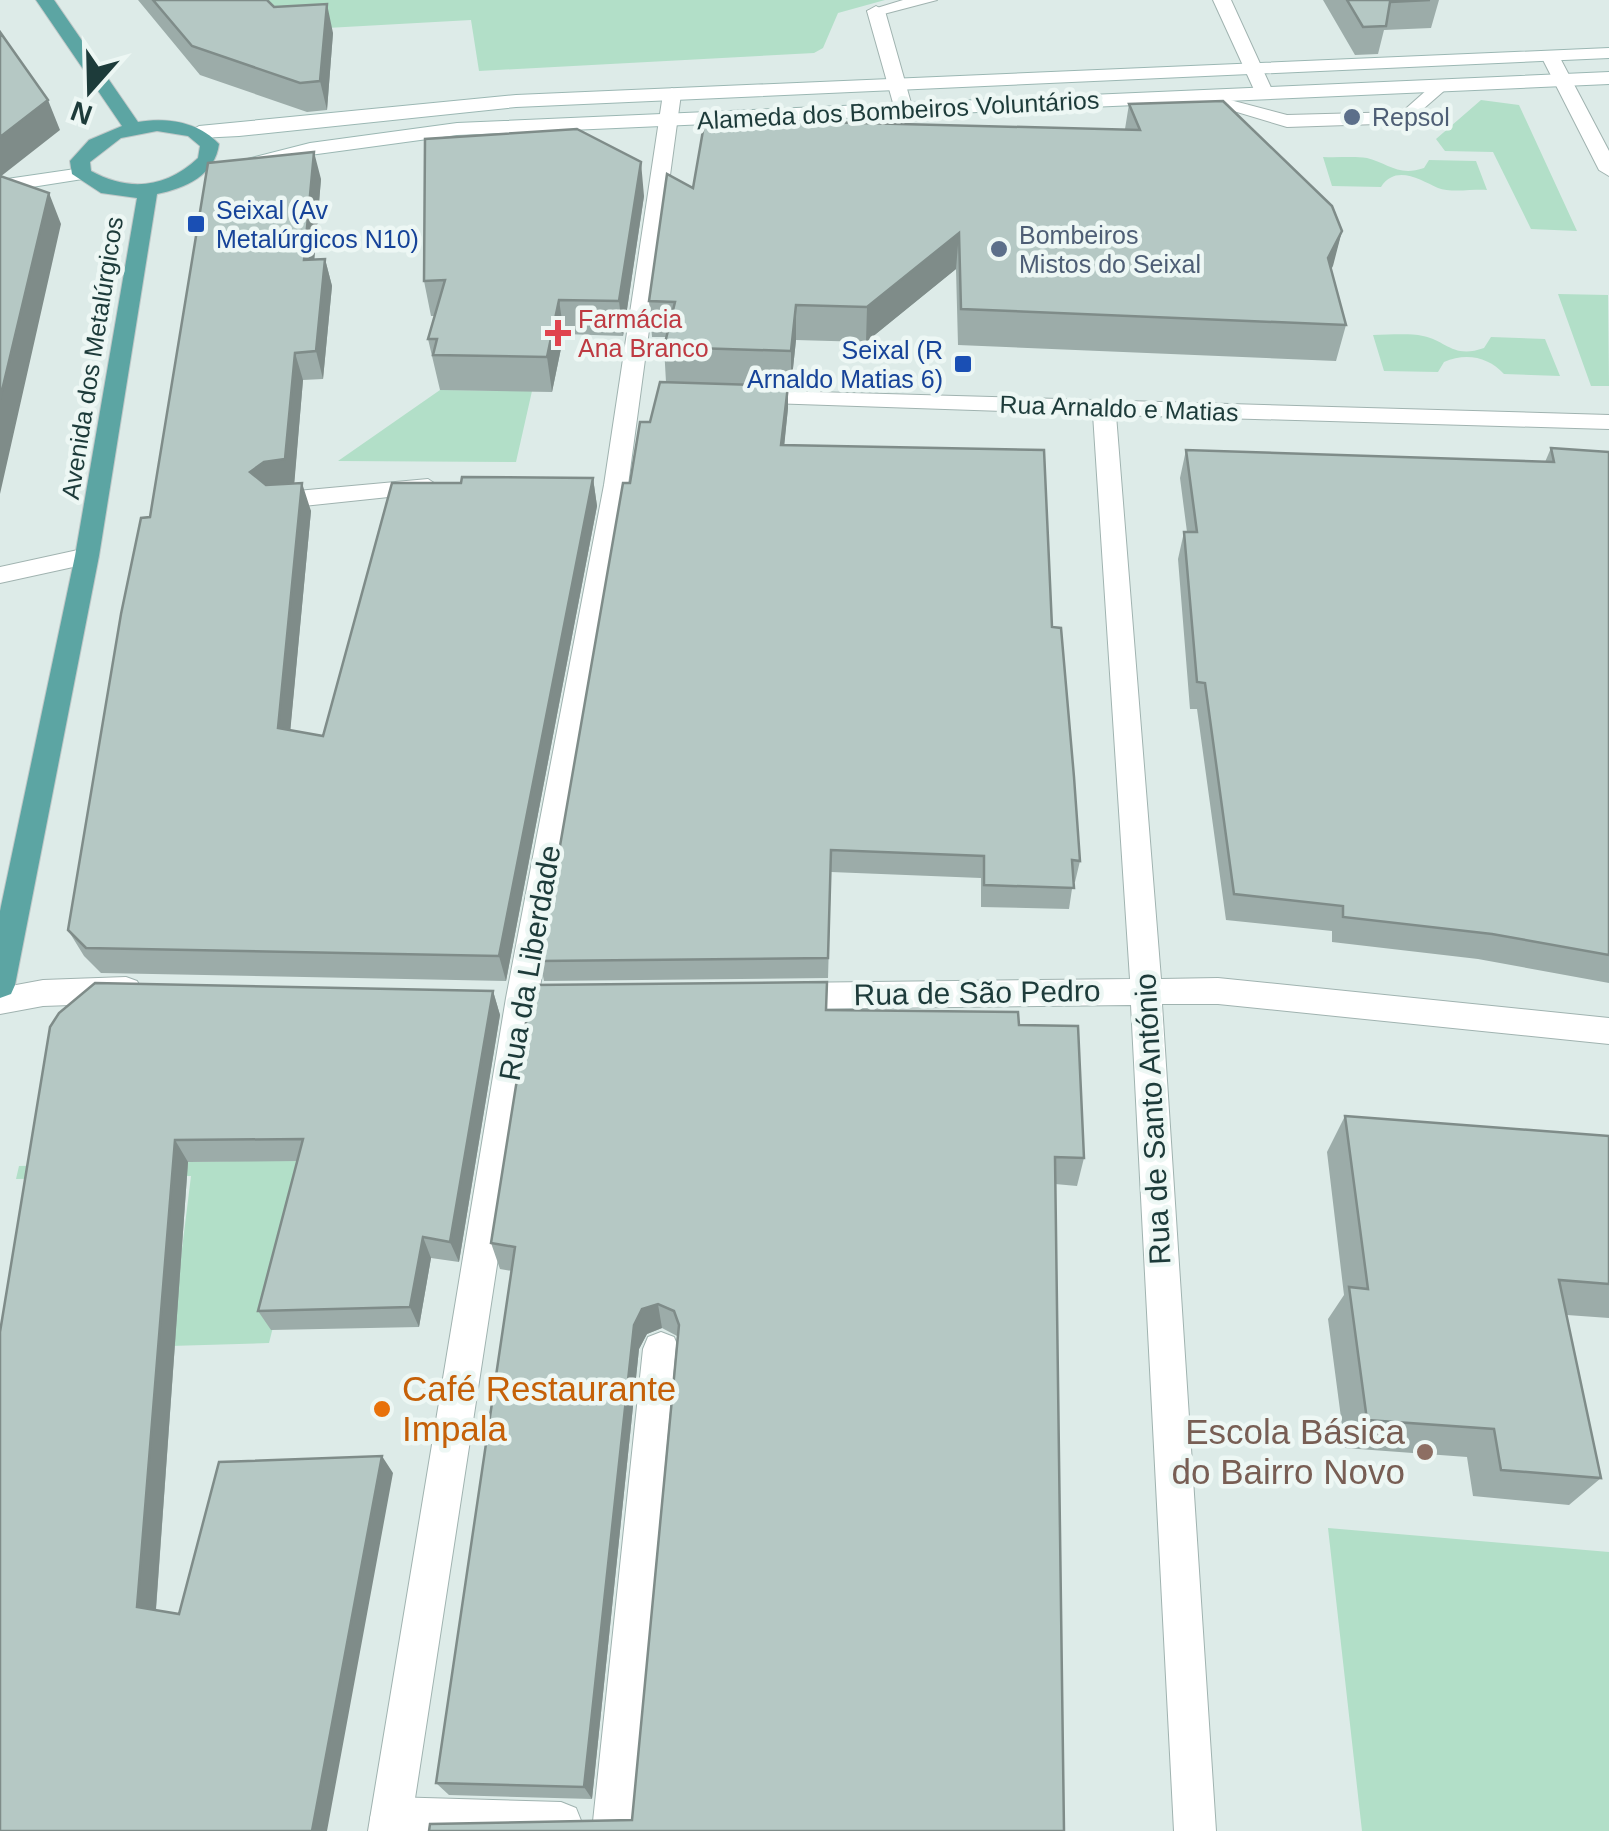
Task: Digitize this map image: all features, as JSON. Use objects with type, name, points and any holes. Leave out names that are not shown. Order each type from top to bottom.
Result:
[{"type":"main road","points":[[45,0],[133,128]]},
{"type":"main road","points":[[169,125],[199,132],[210,141],[212,153],[207,165],[192,176],[148,190],[106,189],[82,174],[80,161],[90,147],[133,128],[169,125]]},
{"type":"main road","name":"Avenida dos Metalúrgicos","points":[[0,985],[89,545],[148,190]]},
{"type":"street","points":[[904,110],[876,10],[928,0]]},
{"type":"street","points":[[1222,0],[1265,94]]},
{"type":"street","name":"Alameda dos Bombeiros Voluntários","points":[[199,132],[270,129],[431,106],[1609,53]]},
{"type":"street","points":[[1550,56],[1609,170]]},
{"type":"street","name":"Alameda dos Bombeiros Voluntários","points":[[192,176],[296,152],[394,136],[1609,78]]},
{"type":"street","points":[[1196,96],[1287,121],[1407,116],[1438,86]]},
{"type":"street","name":"Rua da Liberdade","points":[[390,1824],[607,485],[638,394],[672,94]]},
{"type":"street","points":[[0,186],[82,174]]},
{"type":"street","name":"Rua Arnaldo e Matias","points":[[715,396],[1609,422]]},
{"type":"street","name":"Rua de Santo António","points":[[1104,408],[1148,991],[1154,1177],[1196,1831]]},
{"type":"street","points":[[275,502],[392,488],[448,487]]},
{"type":"street","points":[[0,575],[89,545]]},
{"type":"street","points":[[0,1001],[94,990],[153,991]]},
{"type":"street","name":"Rua de São Pedro","points":[[756,996],[1218,990],[1609,1032]]},
{"type":"street","points":[[484,998],[561,998]]},
{"type":"street","points":[[390,1824],[614,1828],[661,1350]]},
{"type":"green space","points":[[264,0],[885,0],[838,13],[823,48],[814,53],[479,71],[471,20],[291,30]]},
{"type":"green space","points":[[1481,100],[1519,105],[1577,231],[1531,229],[1493,152],[1445,151],[1436,139]]},
{"type":"green space","points":[[1323,157],[1367,158],[1407,171],[1424,168],[1429,160],[1476,161],[1487,190],[1443,189],[1401,175],[1381,187],[1332,186]]},
{"type":"green space","points":[[1558,294],[1608,295],[1609,386],[1591,386]]},
{"type":"green space","points":[[1373,335],[1423,336],[1465,351],[1484,348],[1491,337],[1545,339],[1560,376],[1504,374],[1491,364],[1469,357],[1444,362],[1438,372],[1384,371]]},
{"type":"green space","points":[[440,390],[532,391],[516,462],[338,461]]},
{"type":"green space","points":[[315,1159],[269,1343],[170,1346],[191,1176],[16,1179],[19,1166]]},
{"type":"green space","points":[[1328,1528],[1609,1552],[1609,1831],[1362,1831]]},
{"type":"building","points":[[153,0],[267,0],[274,7],[327,4],[320,81],[300,83],[192,46]]},
{"type":"building","points":[[1347,0],[1430,0],[1390,2],[1386,26],[1363,27]]},
{"type":"building","points":[[0,32],[48,100],[0,137]]},
{"type":"building","points":[[1223,101],[1332,206],[1342,231],[1328,258],[1346,325],[961,309],[959,233],[867,307],[796,305],[791,351],[664,347],[675,302],[649,301],[667,174],[693,188],[705,119],[1140,130],[1129,104]]},
{"type":"building","points":[[577,129],[641,162],[619,301],[559,300],[547,357],[433,355],[437,339],[428,339],[445,280],[424,281],[425,139]]},
{"type":"building","points":[[314,152],[304,260],[325,259],[316,351],[295,353],[285,459],[264,462],[250,472],[266,485],[302,483],[278,728],[323,736],[392,483],[461,483],[462,477],[593,478],[499,956],[86,948],[68,930],[121,614],[141,518],[150,517],[208,163]]},
{"type":"building","points":[[0,176],[49,193],[0,399]]},
{"type":"building","points":[[660,382],[788,386],[781,445],[1044,450],[1052,627],[1061,628],[1080,861],[1072,860],[1074,888],[984,885],[984,856],[831,850],[828,958],[540,961],[623,483],[630,483],[640,422],[650,422]]},
{"type":"building","points":[[1551,448],[1609,452],[1609,955],[1492,934],[1343,917],[1343,906],[1234,894],[1205,683],[1197,682],[1184,532],[1197,532],[1186,450],[1554,462]]},
{"type":"building","points":[[827,982],[826,1010],[1018,1012],[1019,1025],[1078,1026],[1084,1158],[1055,1157],[1064,1831],[429,1831],[430,1824],[632,1820],[679,1325],[674,1311],[658,1304],[642,1309],[634,1325],[584,1787],[436,1783],[515,1247],[491,1243],[532,985]]},
{"type":"building","points":[[95,983],[493,991],[450,1242],[423,1237],[410,1307],[258,1311],[303,1139],[175,1140],[137,1607],[179,1614],[219,1462],[382,1456],[312,1831],[0,1831],[0,1332],[50,1027],[59,1013]]},
{"type":"building","points":[[1345,1116],[1609,1136],[1609,1284],[1559,1280],[1601,1478],[1501,1470],[1494,1429],[1367,1420],[1349,1287],[1368,1289]]},
{"type":"place","name":"Repsol","points":[[1352,117]]},
{"type":"place","name":"Seixal (Av Metalúrgicos N10)","points":[[196,224]]},
{"type":"place","name":"Bombeiros Mistos do Seixal","points":[[999,249]]},
{"type":"place","name":"Farmácia Ana Branco","points":[[558,333]]},
{"type":"place","name":"Seixal (R Arnaldo Matias 6)","points":[[963,364]]},
{"type":"place","name":"Café Restaurante Impala","points":[[382,1409]]},
{"type":"place","name":"Escola Básica do Bairro Novo","points":[[1425,1452]]}]
